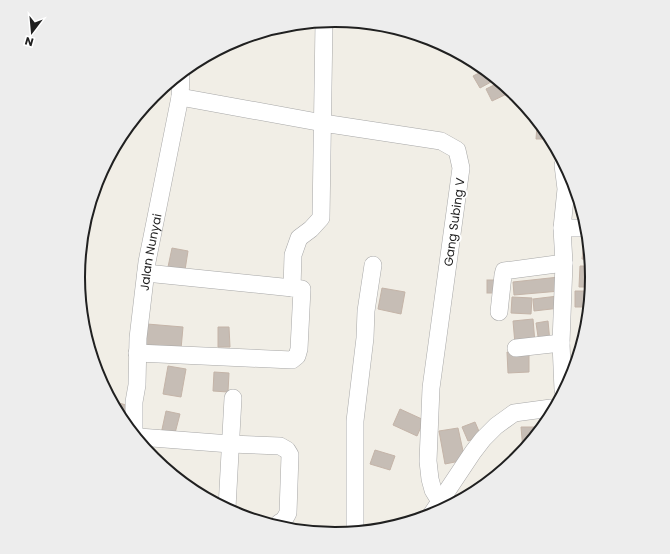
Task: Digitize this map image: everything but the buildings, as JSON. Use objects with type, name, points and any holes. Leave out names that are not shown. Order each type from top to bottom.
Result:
[{"type":"street","points":[[292,288],[294,255],[299,238],[311,229],[321,218],[324,28]]},
{"type":"street","name":"Jalan Nunyai","points":[[134,425],[134,402],[137,386],[137,354],[146,273],[161,187],[180,97],[181,81]]},
{"type":"street","name":"Gang Subing V","points":[[180,97],[323,123],[441,141],[457,150],[461,168],[431,388],[428,461],[431,484],[437,505]]},
{"type":"street","points":[[563,380],[561,343],[564,263],[562,228],[566,189],[565,178]]},
{"type":"street","points":[[562,228],[580,228]]},
{"type":"street","points":[[499,312],[504,271],[564,263]]},
{"type":"street","points":[[355,526],[355,421],[365,338],[366,312],[373,265]]},
{"type":"street","points":[[137,354],[292,360],[297,356],[299,349],[302,289],[146,273]]},
{"type":"street","points":[[516,348],[561,343]]},
{"type":"street","points":[[226,502],[233,398]]},
{"type":"street","points":[[441,503],[476,448],[496,426],[514,413],[547,409]]},
{"type":"street","points":[[143,437],[280,446],[287,450],[290,454],[288,513],[281,521]]}]
